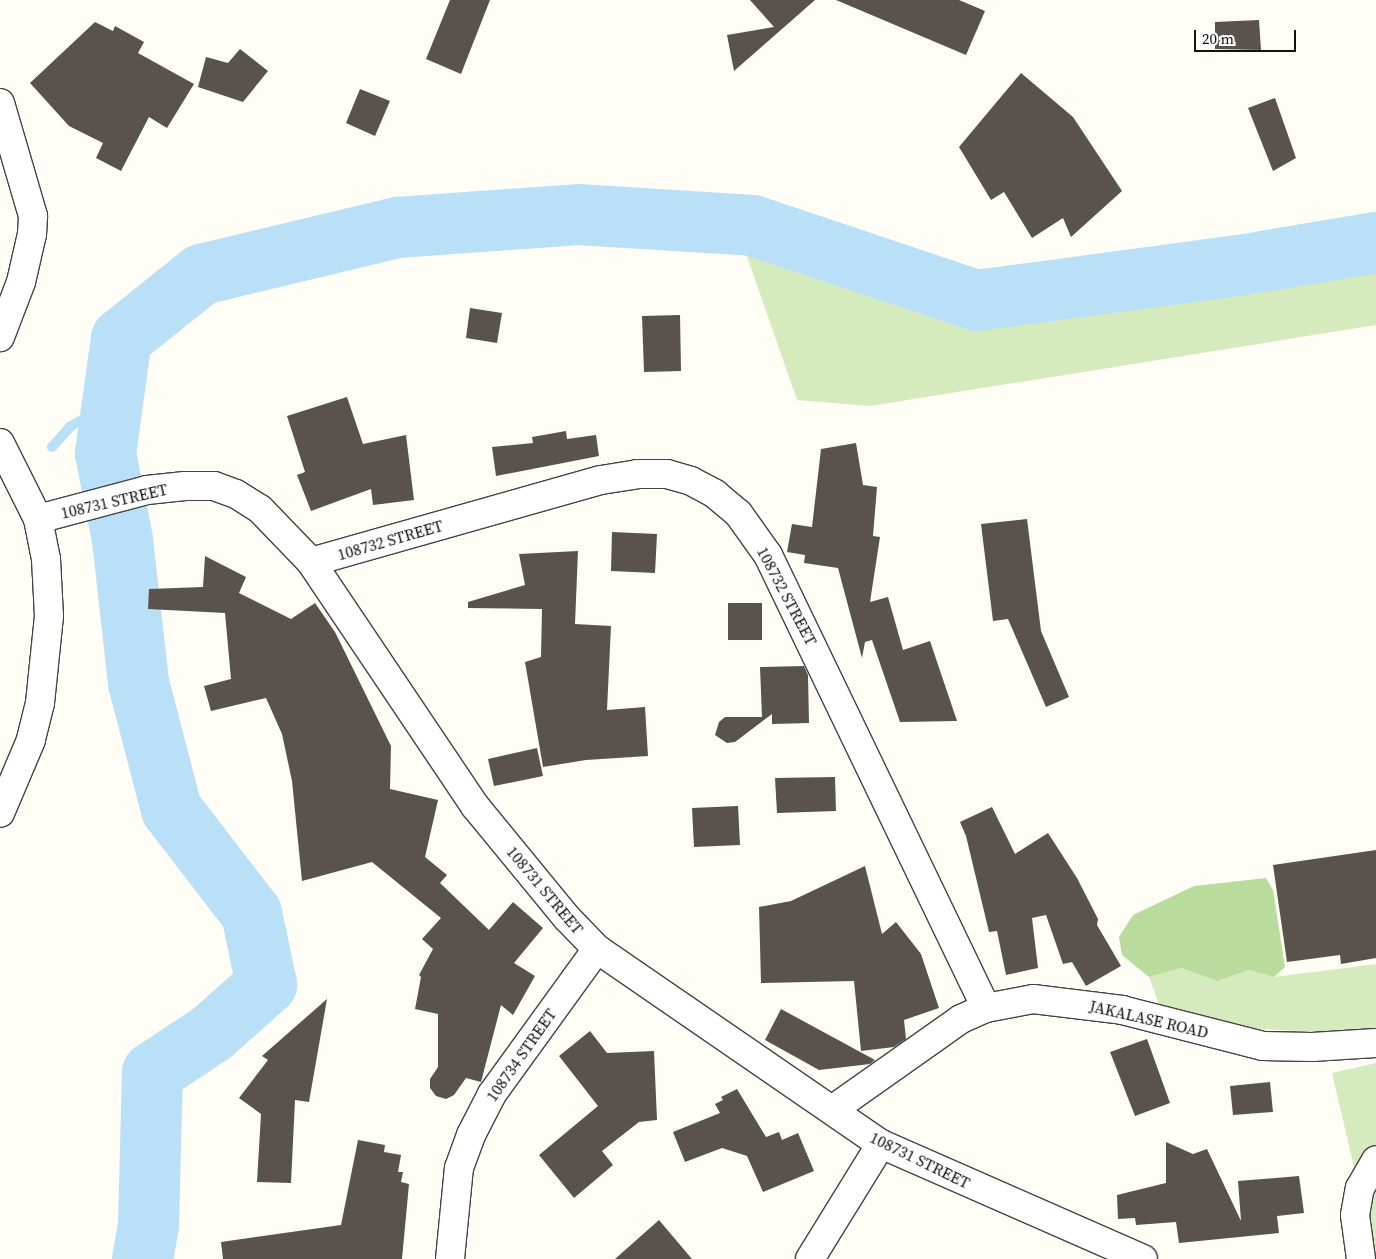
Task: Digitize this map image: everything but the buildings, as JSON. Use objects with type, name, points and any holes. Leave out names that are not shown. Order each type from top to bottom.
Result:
[{"type":"street","points":[[0,103],[33,216],[32,234],[21,282],[0,337]]},
{"type":"street","points":[[0,443],[38,519],[46,559],[49,616],[46,661],[31,740],[0,813]]},
{"type":"street","name":"108732 STREET","points":[[311,562],[601,480],[637,474],[667,474],[691,481],[715,494],[738,513],[773,564],[986,1008]]},
{"type":"street","name":"108731 STREET","points":[[38,519],[147,490],[185,486],[214,486],[236,494],[260,509],[311,562],[475,806],[567,918],[597,949],[881,1144],[1143,1259]]},
{"type":"street","name":"108734 STREET","points":[[450,1259],[459,1168],[472,1135],[492,1094],[597,949]]},
{"type":"street","name":"JAKALASE ROAD","points":[[832,1110],[924,1042],[986,1008],[1033,999],[1074,1002],[1122,1010],[1263,1046],[1312,1047],[1376,1043]]},
{"type":"street","points":[[810,1259],[881,1144]]},
{"type":"street","points":[[1361,1259],[1356,1215],[1360,1188],[1376,1160]]},
{"type":"green space","points":[[740,236],[980,309],[1376,253],[1376,325],[870,406],[797,400]]},
{"type":"green space","points":[[1266,878],[1273,890],[1285,967],[1274,977],[1249,970],[1217,981],[1182,968],[1149,977],[1122,955],[1119,937],[1133,915],[1194,886]]},
{"type":"green space","points":[[1376,964],[1376,1030],[1348,1033],[1259,1029],[1159,1005],[1149,977],[1182,968],[1217,981],[1249,970],[1274,977]]},
{"type":"green space","points":[[1376,1063],[1376,1256],[1375,1257],[1332,1073]]},
{"type":"waterway","points":[[142,1259],[148,1224],[152,1072],[211,1033],[266,984],[251,913],[171,809],[138,682],[122,539],[105,453],[121,338],[201,274],[397,227],[578,214],[752,225],[976,300],[1238,265],[1376,242]]},
{"type":"waterway","points":[[52,447],[71,426],[112,403]]}]
